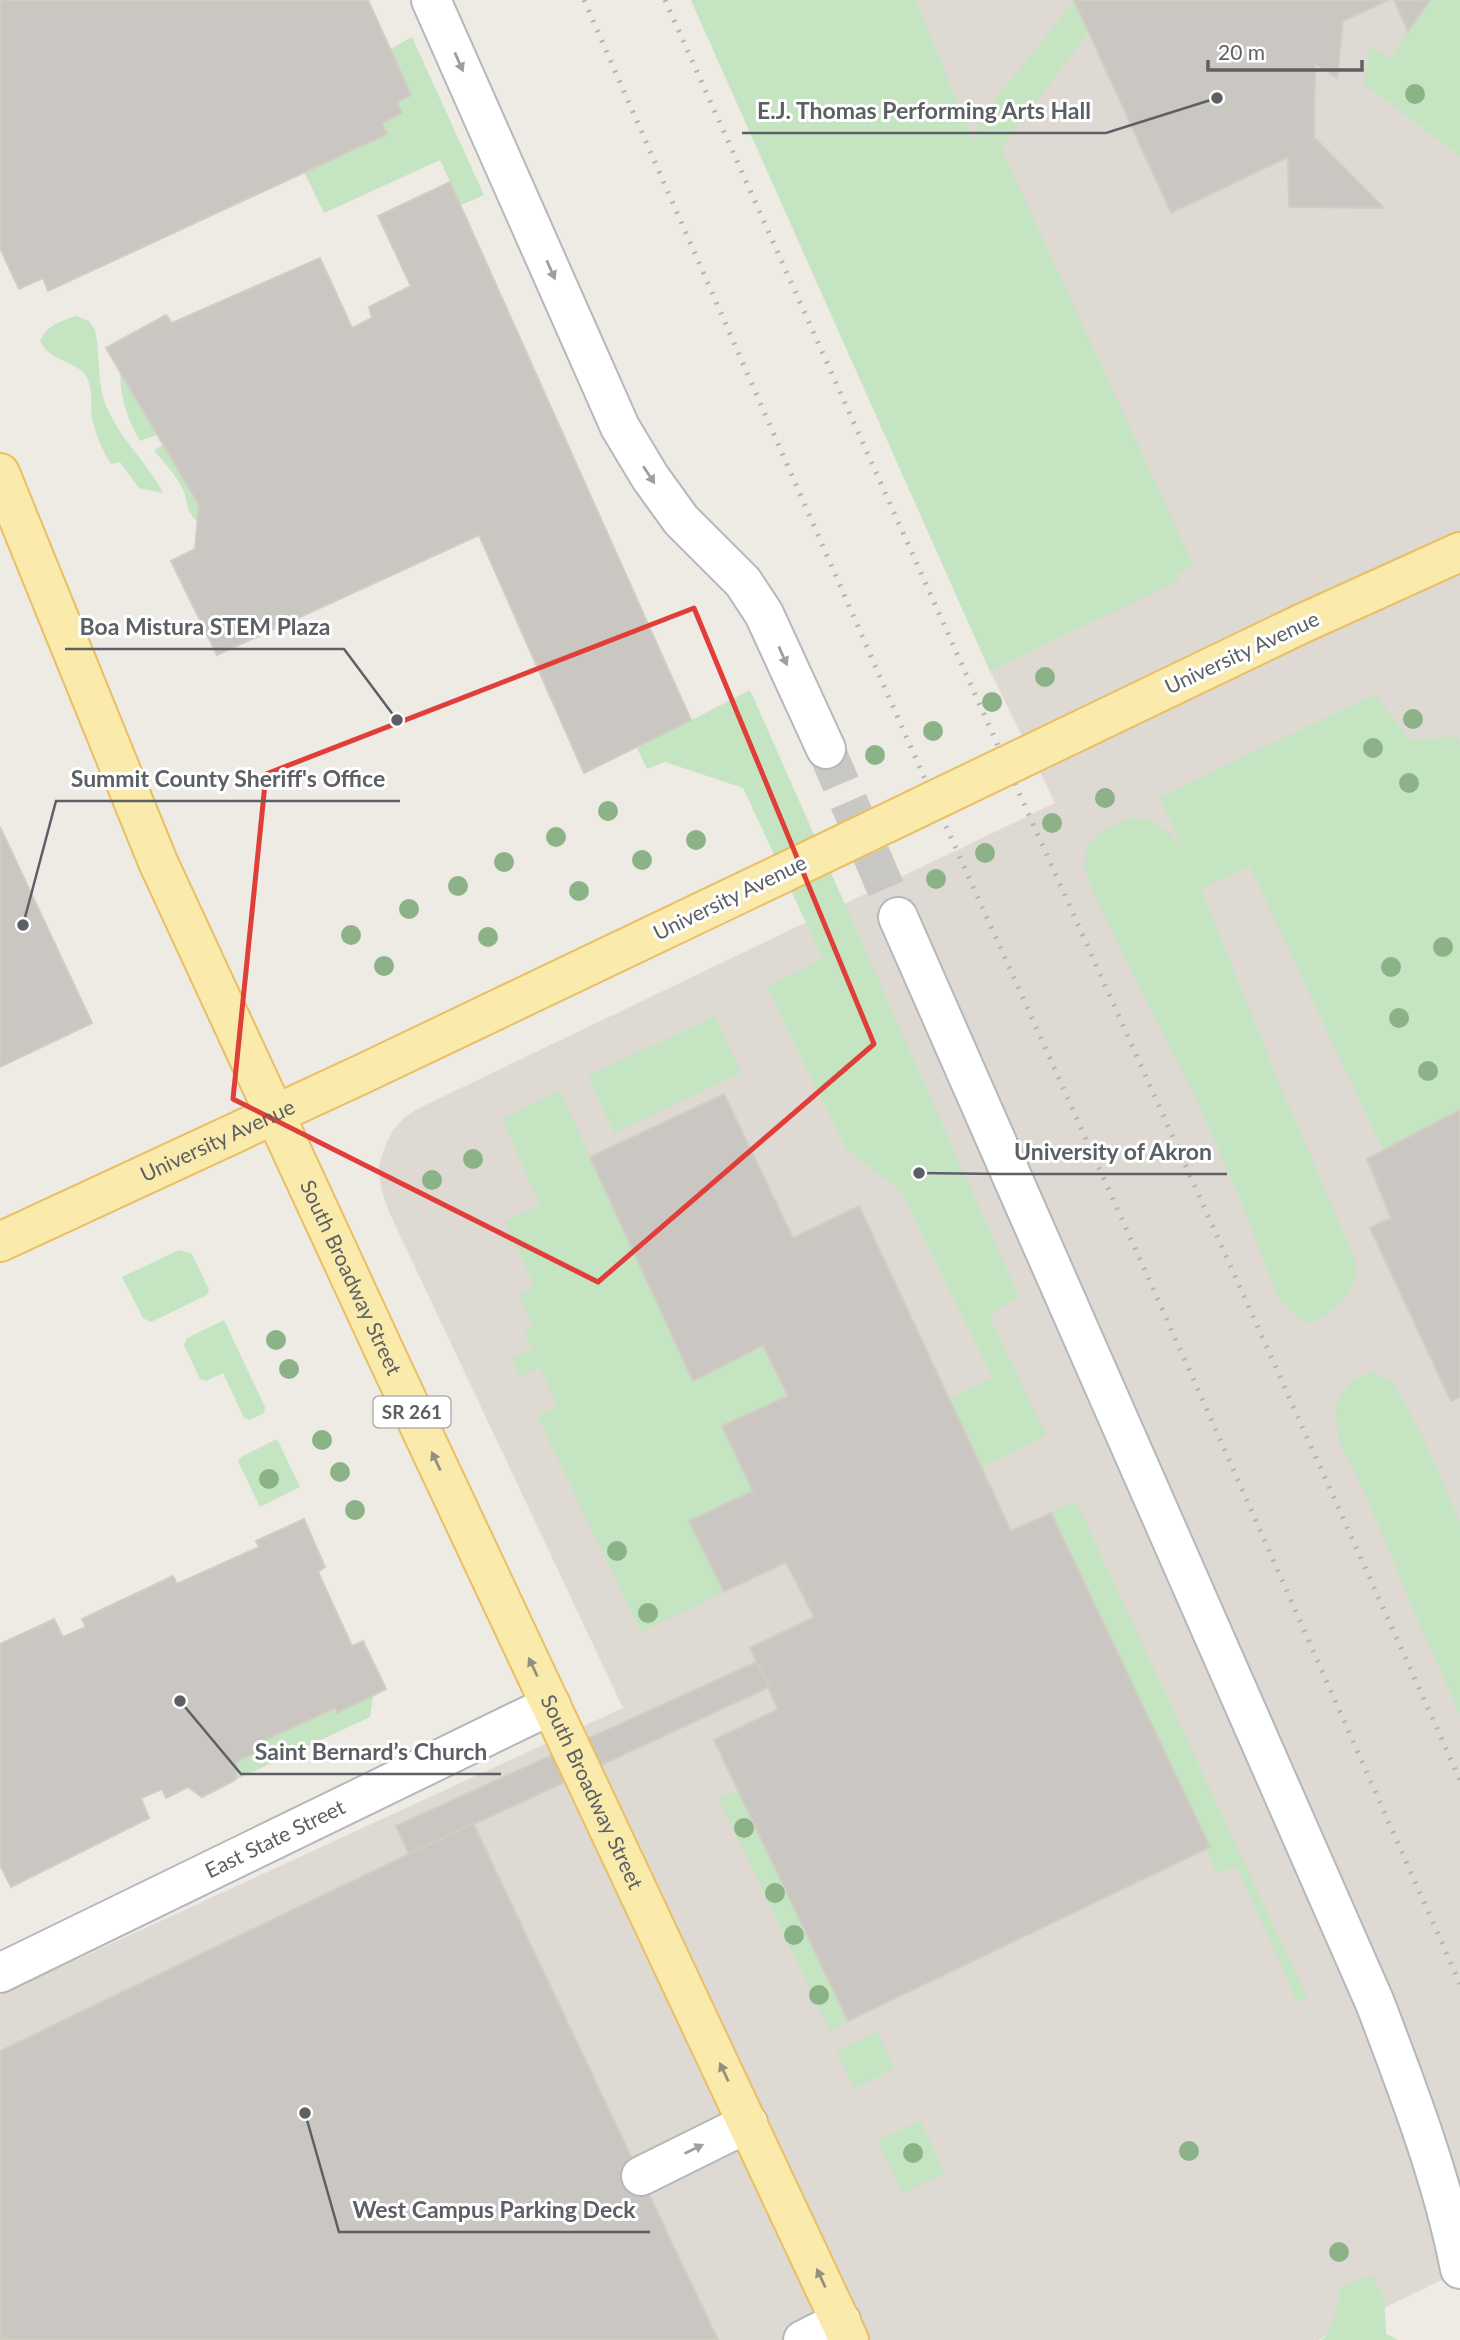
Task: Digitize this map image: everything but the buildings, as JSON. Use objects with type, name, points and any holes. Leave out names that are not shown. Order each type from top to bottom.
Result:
[{"type":"main road","name":"South Broadway Street","points":[[0,473],[158,862],[845,2331]]},
{"type":"main road","name":"University Avenue","points":[[0,1242],[360,1075],[1301,624],[1460,552]]},
{"type":"street","points":[[431,0],[620,428],[681,520],[743,582],[764,614],[826,749]]},
{"type":"street","points":[[898,917],[1375,2003],[1420,2121],[1460,2270]]},
{"type":"street","name":"East State Street","points":[[0,1973],[551,1705]]},
{"type":"street","points":[[640,2176],[748,2123]]},
{"type":"street","points":[[803,2340],[845,2331]]},
{"type":"highlighted area","points":[[694,608],[874,1044],[598,1282],[233,1099],[266,774]]},
{"type":"shaded area","points":[[691,0],[1460,0],[1460,2271],[1318,2340],[0,2340],[0,1995],[623,1708],[389,1212],[378,1168],[393,1130],[417,1109],[1055,803],[990,671]]},
{"type":"green space","points":[[691,0],[916,0],[974,143],[981,118],[1074,0],[1089,32],[1001,148],[1194,566],[1177,574],[1180,580],[990,671]]},
{"type":"green space","points":[[1430,0],[1460,0],[1460,156],[1364,84],[1370,46],[1390,58]]},
{"type":"green space","points":[[412,37],[484,195],[461,205],[440,160],[324,213],[304,172],[402,113],[397,102],[411,95],[390,49]]},
{"type":"green space","points":[[76,316],[89,321],[95,330],[102,392],[109,413],[163,493],[139,488],[120,462],[111,464],[94,425],[91,392],[86,376],[76,367],[50,354],[40,341],[51,327]]},
{"type":"green space","points":[[120,371],[157,435],[140,441],[125,408]]},
{"type":"green space","points":[[163,444],[199,505],[197,521],[189,511],[178,481],[154,451]]},
{"type":"green space","points":[[750,690],[1019,1297],[989,1315],[1046,1435],[981,1468],[949,1399],[992,1377],[901,1191],[846,1149],[767,987],[823,959],[743,788],[665,762],[647,769],[637,748]]},
{"type":"green space","points":[[1375,694],[1410,740],[1457,736],[1460,744],[1460,1110],[1383,1150],[1250,867],[1201,889],[1283,1092],[1357,1264],[1349,1293],[1328,1313],[1309,1323],[1297,1318],[1279,1300],[1240,1199],[1195,1096],[1135,979],[1091,887],[1084,865],[1088,844],[1104,830],[1131,818],[1151,820],[1182,848],[1160,797]]},
{"type":"green space","points":[[715,1016],[741,1073],[614,1133],[588,1076]]},
{"type":"green space","points":[[560,1091],[693,1381],[763,1345],[788,1396],[753,1491],[689,1521],[724,1592],[641,1632],[537,1416],[557,1406],[540,1367],[520,1377],[512,1359],[532,1349],[524,1332],[533,1327],[519,1295],[534,1286],[505,1221],[540,1205],[502,1119]]},
{"type":"green space","points":[[179,1250],[192,1254],[209,1290],[207,1295],[151,1322],[143,1318],[122,1277]]},
{"type":"green space","points":[[224,1320],[265,1407],[264,1413],[250,1420],[244,1418],[223,1373],[206,1381],[200,1379],[184,1345],[187,1338]]},
{"type":"green space","points":[[1373,1371],[1393,1382],[1422,1435],[1460,1522],[1460,1714],[1363,1489],[1339,1441],[1335,1407],[1349,1383]]},
{"type":"green space","points":[[277,1439],[300,1487],[260,1507],[238,1461]]},
{"type":"green space","points":[[1076,1501],[1307,1997],[1296,2003],[1290,1984],[1236,1866],[1217,1874],[1206,1849],[1210,1847],[1051,1513]]},
{"type":"green space","points":[[373,1695],[370,1717],[235,1780],[236,1762],[258,1751],[256,1744],[335,1708],[338,1713]]},
{"type":"green space","points":[[738,1790],[848,2021],[830,2031],[719,1799]]},
{"type":"green space","points":[[877,2032],[894,2068],[855,2089],[836,2051]]},
{"type":"green space","points":[[920,2120],[945,2173],[903,2193],[877,2141]]},
{"type":"green space","points":[[1372,2275],[1384,2296],[1386,2334],[1398,2340],[1321,2340],[1325,2338],[1334,2319],[1340,2287]]},
{"type":"tunnel","points":[[826,749],[898,917]]},
{"type":"railway","points":[[584,0],[919,766],[1460,1984]]},
{"type":"railway","points":[[665,0],[1460,1780]]},
{"type":"place","name":"E.J. Thomas Performing Arts Hall","points":[[1217,98]]},
{"type":"place","name":"Boa Mistura STEM Plaza","points":[[397,720]]},
{"type":"place","name":"Summit County Sheriff's Office","points":[[23,925]]},
{"type":"place","name":"University of Akron","points":[[919,1173]]},
{"type":"place","name":"Saint Bernard’s Church","points":[[180,1701]]},
{"type":"place","name":"West Campus Parking Deck","points":[[305,2113]]}]
